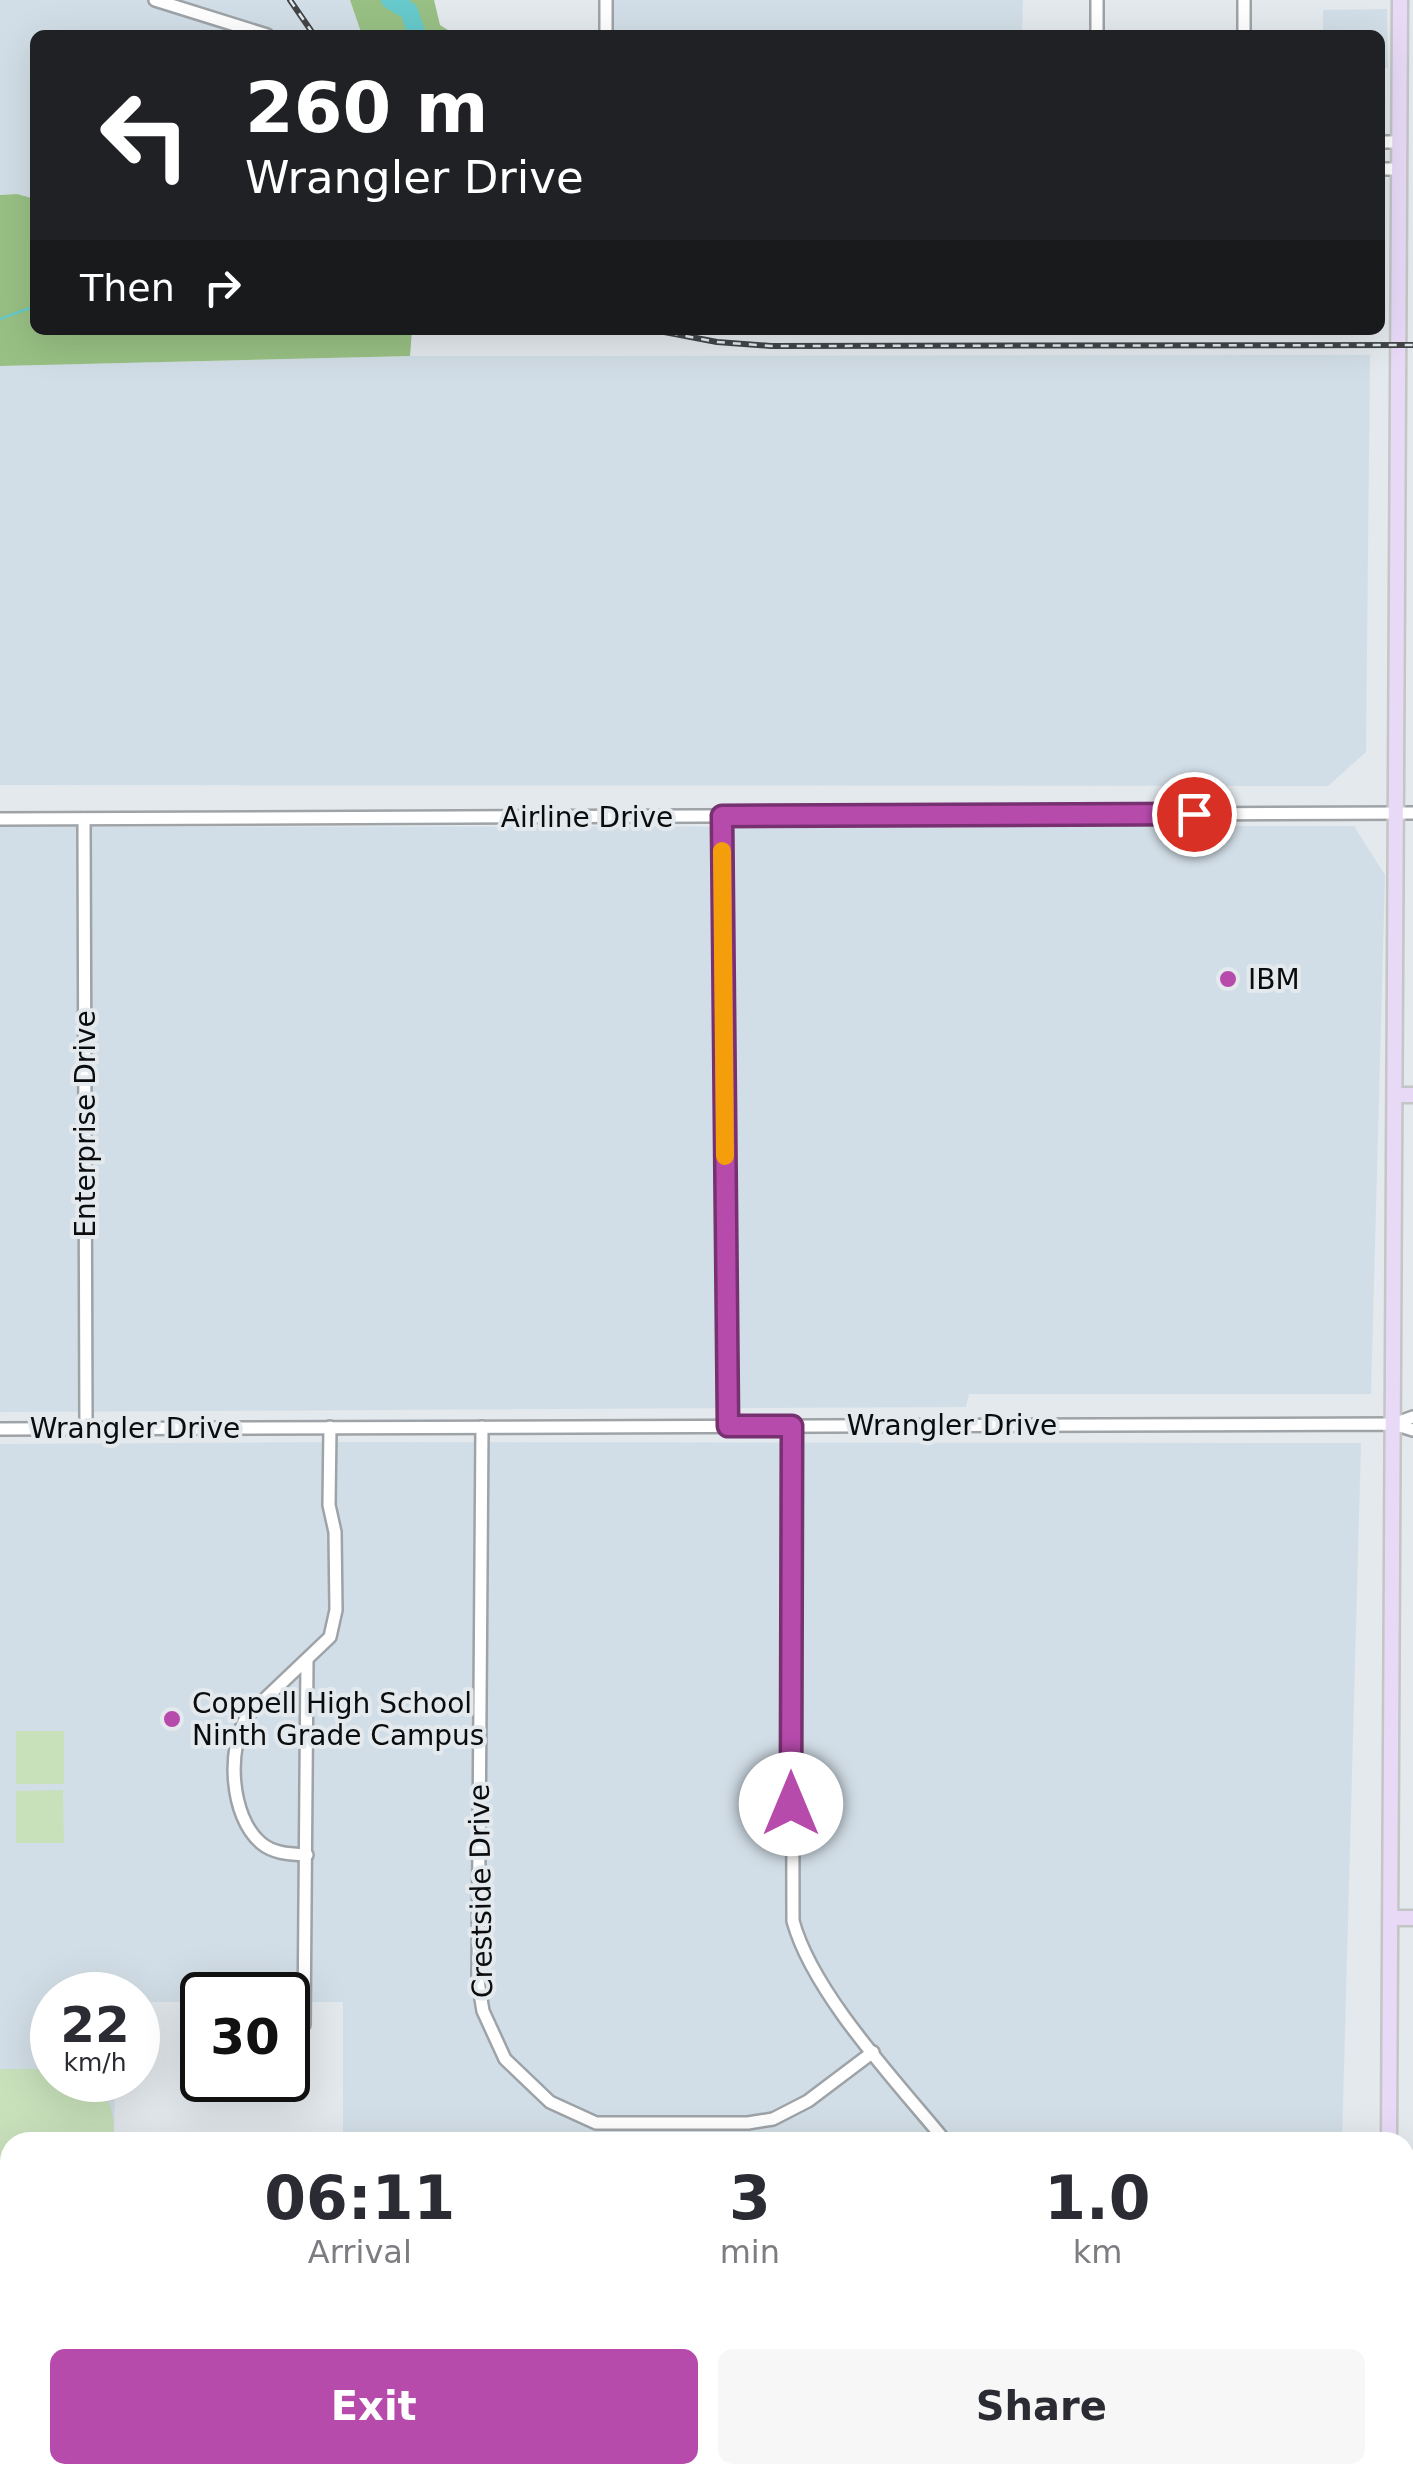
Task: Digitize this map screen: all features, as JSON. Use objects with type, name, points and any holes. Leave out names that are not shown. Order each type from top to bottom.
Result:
[{"type":"main road","points":[[1389,2132],[1396,383],[1406,169],[1400,0]]},
{"type":"main road","points":[[1396,383],[1413,386]]},
{"type":"main road","points":[[1395,1095],[1413,1096]]},
{"type":"main road","points":[[1392,1918],[1413,1918]]},
{"type":"street","points":[[155,0],[251,30]]},
{"type":"street","points":[[606,0],[606,30]]},
{"type":"street","points":[[1097,0],[1097,30]]},
{"type":"street","points":[[1244,0],[1244,30]]},
{"type":"street","points":[[1395,716],[1413,717]]},
{"type":"street","name":"Airline Drive","points":[[0,819],[1413,813]]},
{"type":"street","points":[[722,816],[728,1426]]},
{"type":"street","name":"Enterprise Drive","points":[[84,819],[86,1428]]},
{"type":"street","points":[[1394,1424],[1413,1417]]},
{"type":"street","points":[[1394,1424],[1413,1430]]},
{"type":"street","name":"Wrangler Drive","points":[[0,1428],[1394,1424]]},
{"type":"street","points":[[792,1426],[790,1903],[796,1934],[808,1964],[938,2132]]},
{"type":"street","name":"Crestside Drive","points":[[482,1427],[478,1981],[482,2011],[505,2059],[550,2102],[596,2123],[748,2124],[790,2113],[873,2052]]},
{"type":"street","points":[[307,1855],[277,1852],[261,1843],[237,1805],[236,1769],[242,1724],[330,1636],[336,1610],[335,1532],[329,1505],[330,1428]]},
{"type":"street","points":[[305,1972],[308,1660]]},
{"type":"shaded area","points":[[0,0],[350,0],[360,30],[30,30],[30,198],[0,195]]},
{"type":"shaded area","points":[[610,0],[1023,0],[1022,30],[610,30]]},
{"type":"shaded area","points":[[1387,9],[1388,68],[1385,30],[1323,30],[1323,10]]},
{"type":"shaded area","points":[[1370,355],[1366,752],[1328,786],[0,785],[0,366],[410,356]]},
{"type":"shaded area","points":[[1354,826],[1385,875],[1371,1394],[969,1394],[966,1407],[0,1412],[0,827]]},
{"type":"shaded area","points":[[1361,1443],[1342,2132],[343,2132],[343,2002],[310,2002],[310,1972],[180,1972],[180,2002],[160,2002],[160,1972],[30,1972],[30,2102],[115,2102],[114,2132],[0,2132],[0,1444]]},
{"type":"green space","points":[[350,0],[434,0],[440,25],[448,30],[360,30]]},
{"type":"green space","points":[[0,195],[30,198],[30,335],[412,335],[410,356],[0,366]]},
{"type":"green space","points":[[16,1731],[64,1731],[64,1784],[16,1784]]},
{"type":"green space","points":[[63,1790],[64,1843],[16,1843],[16,1791]]},
{"type":"green space","points":[[0,2069],[30,2069],[30,2102],[108,2102],[114,2132],[0,2132]]},
{"type":"waterway","points":[[390,0],[409,11],[415,30]]},
{"type":"waterway","points":[[0,319],[30,308]]},
{"type":"railway","points":[[290,0],[311,30]]},
{"type":"railway","points":[[680,335],[771,346],[1413,345]]},
{"type":"slow traffic","points":[[722,851],[725,1156]]},
{"type":"place","name":"IBM","points":[[1228,979]]},
{"type":"place","name":"Coppell High School Ninth Grade Campus","points":[[172,1719]]},
{"type":"route","points":[[791,1804],[792,1426],[728,1426],[722,816],[1194,814]]}]
